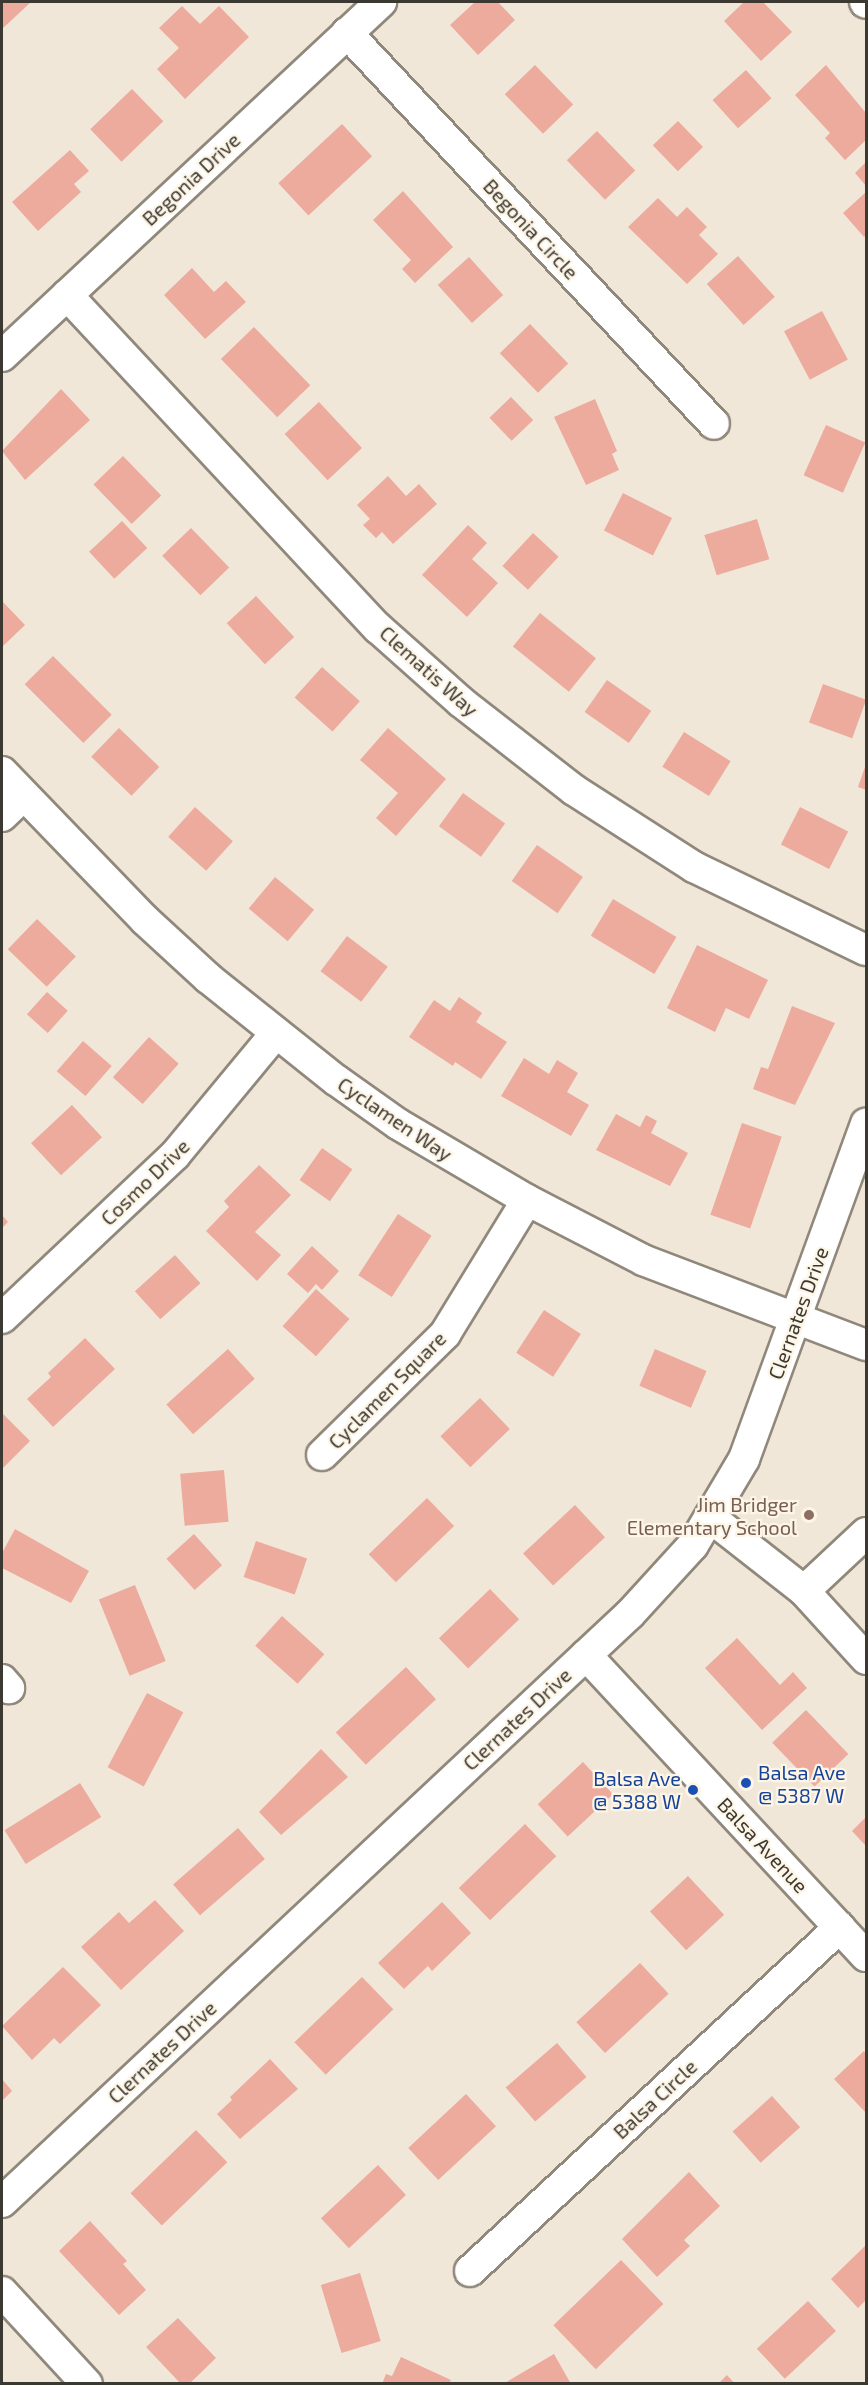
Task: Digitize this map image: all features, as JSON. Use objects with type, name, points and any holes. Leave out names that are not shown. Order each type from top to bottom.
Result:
[{"type":"street","name":"Begonia Drive","points":[[2,356],[381,2]]},
{"type":"street","name":"Begonia Circle","points":[[347,33],[714,424]]},
{"type":"street","name":"Clematis Way","points":[[67,295],[378,627],[461,702],[574,790],[694,867],[867,950]]},
{"type":"street","name":"Cyclamen Way","points":[[2,772],[145,920],[276,1033],[398,1124],[527,1200],[643,1260],[795,1321],[867,1345]]},
{"type":"street","points":[[2,816],[23,796]]},
{"type":"street","name":"Cosmo Drive","points":[[2,1318],[175,1155],[276,1033]]},
{"type":"street","name":"Clernates Drive","points":[[2,2202],[652,1593],[711,1518],[744,1459],[867,1124]]},
{"type":"street","name":"Cyclamen Square","points":[[322,1455],[445,1334],[527,1200]]},
{"type":"street","points":[[711,1518],[804,1591],[867,1659]]},
{"type":"street","points":[[804,1591],[867,1533]]},
{"type":"street","name":"Balsa Avenue","points":[[585,1655],[867,1956]]},
{"type":"street","name":"Balsa Circle","points":[[470,2271],[840,1927]]},
{"type":"street","points":[[2,2292],[87,2384]]},
{"type":"building","points":[[2,2],[31,2],[2,29]]},
{"type":"building","points":[[475,2],[498,2],[515,20],[478,55],[450,25]]},
{"type":"building","points":[[744,2],[763,2],[792,32],[761,61],[724,21]]},
{"type":"building","points":[[182,6],[200,24],[219,6],[249,37],[185,99],[157,69],[179,48],[159,28]]},
{"type":"building","points":[[535,65],[573,105],[543,134],[505,94]]},
{"type":"building","points":[[826,65],[866,113],[866,140],[845,160],[825,138],[830,133],[795,95]]},
{"type":"building","points":[[746,70],[771,98],[738,128],[713,100]]},
{"type":"building","points":[[132,89],[163,121],[122,162],[90,129]]},
{"type":"building","points":[[678,121],[703,147],[678,171],[653,145]]},
{"type":"building","points":[[342,124],[372,156],[308,216],[278,183]]},
{"type":"building","points":[[597,131],[635,171],[605,200],[567,160]]},
{"type":"building","points":[[70,150],[89,171],[74,184],[81,192],[38,231],[12,202]]},
{"type":"building","points":[[866,162],[866,186],[855,173]]},
{"type":"building","points":[[403,191],[453,247],[415,283],[402,269],[411,260],[373,220]]},
{"type":"building","points":[[866,192],[866,235],[864,237],[843,213]]},
{"type":"building","points":[[658,198],[677,217],[687,207],[707,227],[699,235],[718,254],[687,284],[628,227]]},
{"type":"building","points":[[738,256],[775,297],[744,325],[707,284]]},
{"type":"building","points":[[469,257],[503,295],[472,323],[438,285]]},
{"type":"building","points":[[192,268],[214,292],[226,281],[246,302],[205,339],[164,295]]},
{"type":"building","points":[[822,311],[848,360],[810,380],[784,331]]},
{"type":"building","points":[[530,324],[568,364],[538,393],[500,353]]},
{"type":"building","points":[[254,327],[310,385],[277,417],[221,359]]},
{"type":"building","points":[[61,389],[90,420],[25,480],[2,451]]},
{"type":"building","points":[[511,397],[533,420],[512,441],[489,418]]},
{"type":"building","points":[[595,399],[617,451],[612,454],[619,470],[586,485],[554,417]]},
{"type":"building","points":[[319,402],[362,448],[328,480],[285,434]]},
{"type":"building","points":[[826,425],[865,442],[843,493],[804,475]]},
{"type":"building","points":[[123,456],[161,496],[132,524],[94,484]]},
{"type":"building","points":[[388,476],[406,496],[419,484],[437,504],[393,544],[382,532],[376,538],[363,525],[370,519],[357,505]]},
{"type":"building","points":[[623,493],[672,518],[653,555],[604,530]]},
{"type":"building","points":[[757,519],[769,559],[717,575],[704,535]]},
{"type":"building","points":[[122,521],[147,548],[114,579],[89,552]]},
{"type":"building","points":[[468,525],[487,543],[472,559],[498,583],[467,617],[422,575]]},
{"type":"building","points":[[191,528],[229,568],[200,595],[162,556]]},
{"type":"building","points":[[533,533],[559,557],[528,590],[502,566]]},
{"type":"building","points":[[256,596],[294,637],[265,664],[227,623]]},
{"type":"building","points":[[2,601],[25,625],[2,647]]},
{"type":"building","points":[[540,613],[596,658],[569,692],[513,646]]},
{"type":"building","points":[[53,656],[112,715],[83,743],[25,684]]},
{"type":"building","points":[[322,667],[360,701],[332,732],[295,697]]},
{"type":"building","points":[[607,680],[651,711],[629,743],[585,712]]},
{"type":"building","points":[[823,684],[866,700],[852,738],[809,723]]},
{"type":"building","points":[[119,728],[159,767],[131,796],[91,757]]},
{"type":"building","points":[[388,728],[446,779],[396,836],[376,818],[398,793],[360,760]]},
{"type":"building","points":[[684,732],[731,761],[709,796],[662,767]]},
{"type":"building","points":[[866,764],[866,790],[858,787]]},
{"type":"building","points":[[463,793],[505,824],[481,857],[439,826]]},
{"type":"building","points":[[195,807],[233,841],[206,871],[168,837]]},
{"type":"building","points":[[800,807],[848,832],[829,869],[781,844]]},
{"type":"building","points":[[537,845],[583,877],[558,913],[512,881]]},
{"type":"building","points":[[275,877],[314,910],[288,941],[249,908]]},
{"type":"building","points":[[613,899],[676,937],[654,974],[591,936]]},
{"type":"building","points":[[37,919],[76,957],[47,987],[8,949]]},
{"type":"building","points":[[347,936],[388,967],[361,1002],[321,971]]},
{"type":"building","points":[[697,945],[768,980],[749,1019],[726,1008],[715,1032],[667,1008]]},
{"type":"building","points":[[47,992],[68,1011],[48,1033],[27,1014]]},
{"type":"building","points":[[459,997],[482,1013],[476,1022],[507,1042],[481,1079],[455,1062],[453,1066],[409,1037],[434,1000],[450,1011]]},
{"type":"building","points":[[792,1006],[835,1023],[795,1105],[753,1089],[761,1067],[768,1069]]},
{"type":"building","points":[[149,1037],[179,1064],[143,1104],[113,1077]]},
{"type":"building","points":[[83,1041],[112,1066],[85,1096],[57,1071]]},
{"type":"building","points":[[524,1058],[549,1074],[557,1060],[578,1073],[567,1092],[589,1105],[571,1136],[501,1096]]},
{"type":"building","points":[[72,1105],[102,1137],[61,1175],[31,1143]]},
{"type":"building","points":[[616,1114],[640,1127],[646,1115],[657,1121],[651,1133],[688,1153],[670,1186],[596,1150]]},
{"type":"building","points":[[742,1123],[782,1137],[750,1228],[710,1215]]},
{"type":"building","points":[[322,1148],[352,1169],[330,1201],[300,1180]]},
{"type":"building","points":[[259,1165],[291,1195],[255,1232],[281,1255],[257,1281],[206,1231],[229,1207],[224,1201]]},
{"type":"building","points":[[398,1214],[432,1236],[392,1297],[358,1275]]},
{"type":"building","points":[[2,1215],[8,1222],[2,1228]]},
{"type":"building","points":[[312,1246],[339,1271],[322,1290],[316,1284],[308,1293],[287,1274]]},
{"type":"building","points":[[175,1255],[200,1283],[160,1319],[135,1291]]},
{"type":"building","points":[[316,1289],[349,1319],[316,1356],[283,1326]]},
{"type":"building","points":[[544,1310],[581,1334],[553,1377],[516,1353]]},
{"type":"building","points":[[85,1338],[115,1369],[53,1427],[27,1399],[51,1377],[48,1373]]},
{"type":"building","points":[[228,1349],[255,1379],[193,1434],[166,1405]]},
{"type":"building","points":[[655,1349],[707,1371],[691,1408],[639,1386]]},
{"type":"building","points":[[480,1398],[510,1429],[470,1467],[440,1436]]},
{"type":"building","points":[[2,1415],[30,1441],[2,1469]]},
{"type":"building","points":[[224,1470],[229,1522],[185,1526],[180,1474]]},
{"type":"building","points":[[427,1498],[454,1526],[396,1582],[369,1554]]},
{"type":"building","points":[[575,1505],[605,1537],[553,1586],[523,1553]]},
{"type":"building","points":[[15,1529],[89,1571],[71,1603],[2,1568],[2,1553]]},
{"type":"building","points":[[194,1534],[222,1565],[195,1590],[167,1559]]},
{"type":"building","points":[[256,1541],[307,1559],[295,1595],[244,1577]]},
{"type":"building","points":[[135,1585],[166,1661],[130,1676],[99,1600]]},
{"type":"building","points":[[490,1589],[519,1619],[468,1669],[439,1638]]},
{"type":"building","points":[[282,1616],[324,1654],[298,1684],[255,1646]]},
{"type":"building","points":[[737,1638],[780,1685],[793,1672],[807,1688],[762,1730],[705,1668]]},
{"type":"building","points":[[406,1667],[436,1699],[366,1765],[336,1732]]},
{"type":"building","points":[[147,1693],[183,1712],[144,1786],[108,1767]]},
{"type":"building","points":[[806,1710],[848,1754],[815,1787],[772,1743]]},
{"type":"building","points":[[321,1749],[348,1777],[281,1835],[259,1812]]},
{"type":"building","points":[[583,1762],[613,1794],[568,1836],[538,1804]]},
{"type":"building","points":[[80,1783],[101,1817],[26,1864],[5,1830]]},
{"type":"building","points":[[866,1817],[866,1846],[852,1831]]},
{"type":"building","points":[[525,1824],[556,1856],[490,1920],[459,1888]]},
{"type":"building","points":[[238,1828],[265,1859],[200,1915],[173,1884]]},
{"type":"building","points":[[688,1876],[724,1915],[686,1950],[650,1911]]},
{"type":"building","points":[[155,1900],[184,1931],[121,1990],[81,1947],[119,1912],[129,1923]]},
{"type":"building","points":[[442,1902],[471,1933],[432,1971],[428,1966],[404,1989],[378,1963]]},
{"type":"building","points":[[640,1963],[669,1994],[605,2053],[576,2022]]},
{"type":"building","points":[[63,1967],[101,2005],[60,2044],[54,2038],[32,2060],[2,2026]]},
{"type":"building","points":[[362,1977],[393,2009],[326,2075],[294,2042]]},
{"type":"building","points":[[557,2043],[587,2077],[535,2122],[506,2088]]},
{"type":"building","points":[[864,2051],[866,2054],[866,2113],[834,2079]]},
{"type":"building","points":[[270,2059],[298,2089],[240,2139],[217,2114],[232,2100],[230,2097]]},
{"type":"building","points":[[2,2079],[12,2091],[2,2101]]},
{"type":"building","points":[[466,2094],[496,2126],[438,2180],[408,2148]]},
{"type":"building","points":[[772,2096],[800,2127],[761,2163],[733,2131]]},
{"type":"building","points":[[196,2130],[227,2162],[162,2226],[131,2193]]},
{"type":"building","points":[[378,2165],[406,2195],[349,2248],[321,2218]]},
{"type":"building","points":[[689,2172],[720,2206],[684,2240],[690,2246],[657,2277],[622,2239]]},
{"type":"building","points":[[90,2221],[127,2261],[123,2264],[146,2290],[119,2315],[59,2251]]},
{"type":"building","points":[[866,2245],[866,2300],[858,2308],[831,2279]]},
{"type":"building","points":[[621,2260],[663,2304],[596,2369],[553,2325]]},
{"type":"building","points":[[360,2273],[381,2341],[342,2353],[321,2285]]},
{"type":"building","points":[[808,2301],[836,2331],[785,2379],[757,2349]]},
{"type":"building","points":[[178,2318],[216,2358],[189,2384],[181,2384],[146,2347]]},
{"type":"building","points":[[554,2354],[571,2384],[503,2384]]},
{"type":"building","points":[[401,2357],[451,2380],[449,2384],[382,2384],[386,2374],[392,2376]]},
{"type":"building","points":[[727,2375],[735,2384],[718,2384]]},
{"type":"place","name":"Jim Bridger Elementary School","points":[[809,1515]]},
{"type":"place","name":"Balsa Ave @ 5387 W","points":[[746,1783]]},
{"type":"place","name":"Balsa Ave @ 5388 W","points":[[693,1790]]}]
